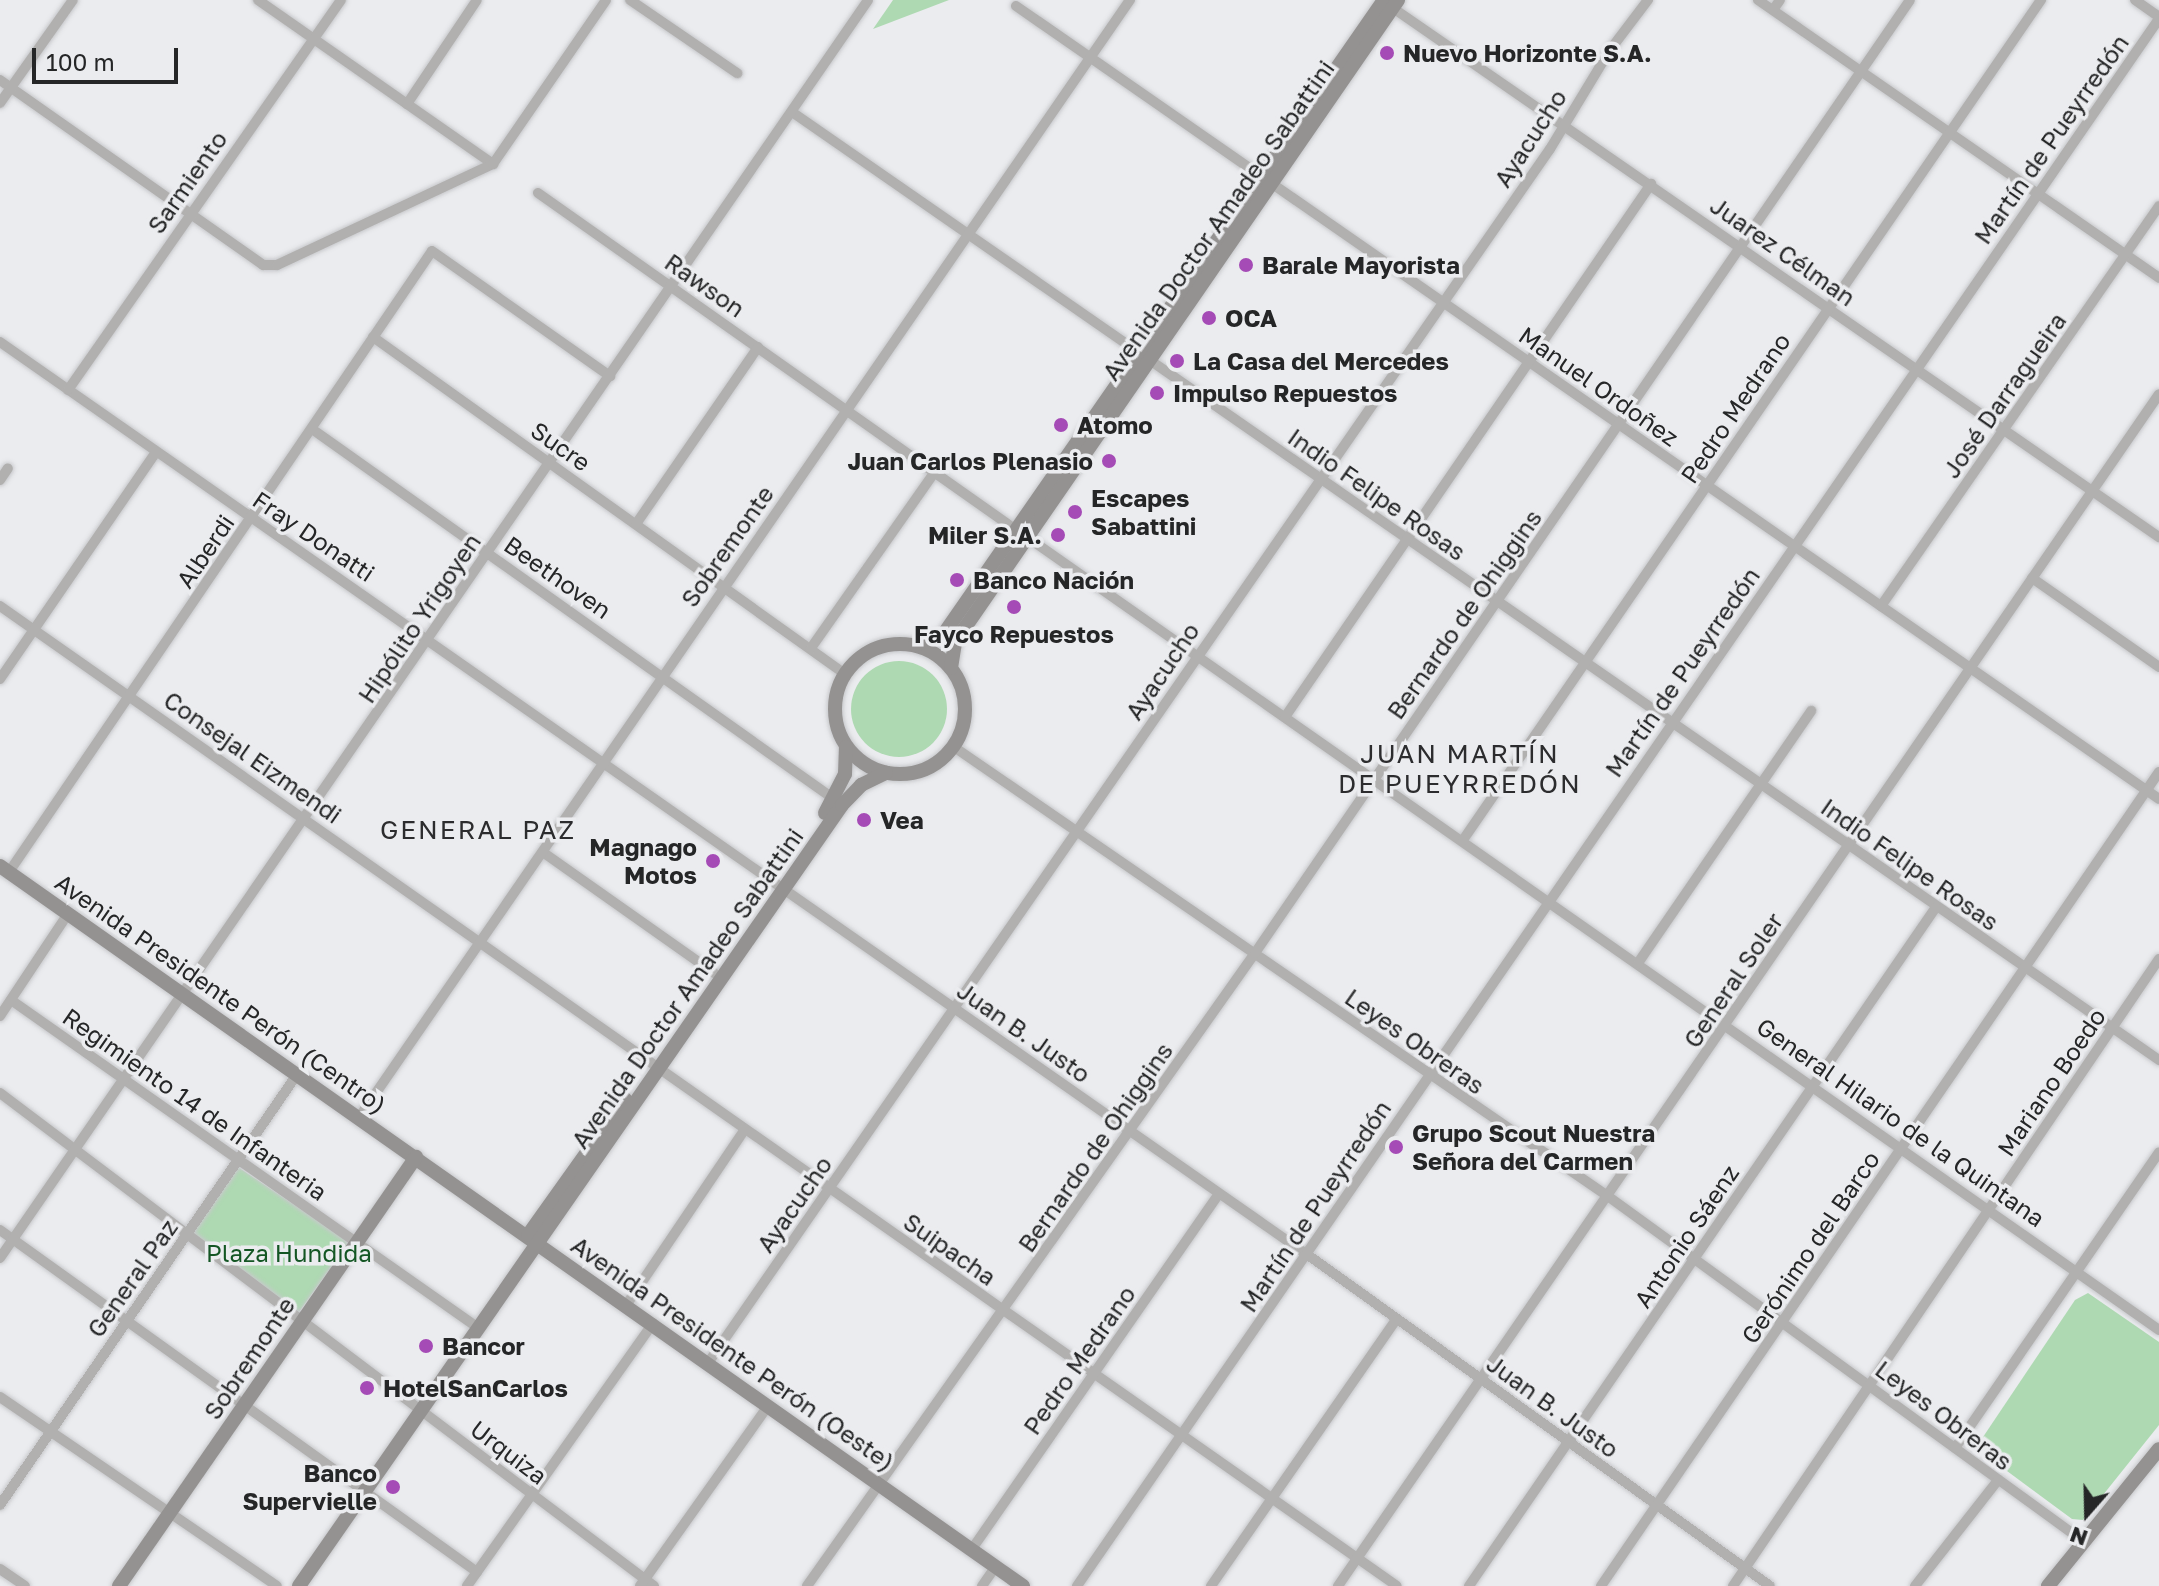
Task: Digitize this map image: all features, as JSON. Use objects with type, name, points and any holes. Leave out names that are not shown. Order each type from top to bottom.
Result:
[{"type":"main road","name":"Avenida Doctor Amadeo Sabattini","points":[[915,645],[943,635],[1021,534],[1388,2]]},
{"type":"main road","name":"Avenida Doctor Amadeo Sabattini","points":[[951,668],[955,642],[1021,534]]},
{"type":"main road","points":[[915,645],[951,668],[966,707],[954,747],[924,770],[886,773],[846,747],[834,710],[845,674],[875,648],[915,645]]},
{"type":"main road","name":"Avenida Doctor Amadeo Sabattini","points":[[299,1586],[477,1327],[532,1238],[778,888],[834,799],[845,774],[846,747]]},
{"type":"main road","name":"Avenida Doctor Amadeo Sabattini","points":[[656,1064],[714,973],[850,794],[886,773]]},
{"type":"main road","name":"Avenida Presidente Perón (Centro)","points":[[5,869],[416,1157]]},
{"type":"main road","name":"Avenida Presidente Perón (Oeste)","points":[[416,1157],[1023,1586]]},
{"type":"main road","name":"Sobremonte","points":[[119,1586],[416,1157]]},
{"type":"main road","points":[[2048,1586],[2159,1449]]},
{"type":"street","points":[[0,103],[73,0]]},
{"type":"street","points":[[258,0],[493,164]]},
{"type":"street","name":"Sarmiento","points":[[68,390],[189,212],[341,0]]},
{"type":"street","points":[[407,104],[477,0]]},
{"type":"street","points":[[0,80],[263,265],[277,265],[493,164],[606,0]]},
{"type":"street","points":[[630,0],[737,73]]},
{"type":"street","name":"Hipólito Yrigoyen","points":[[0,1258],[673,287],[868,0]]},
{"type":"street","name":"Sobremonte","points":[[360,1116],[483,942],[1130,0]]},
{"type":"street","name":"Ayacucho","points":[[708,1363],[1078,832],[1648,0]]},
{"type":"street","points":[[1758,0],[2159,278]]},
{"type":"street","points":[[1773,10],[1780,0]]},
{"type":"street","name":"Bernardo de Ohiggins","points":[[807,1586],[883,1485],[1255,953],[1910,0]]},
{"type":"street","name":"Pedro Medrano","points":[[1463,840],[1583,661],[2041,0]]},
{"type":"street","points":[[2135,0],[2159,18]]},
{"type":"street","name":"Juarez Célman","points":[[1388,2],[2159,537]]},
{"type":"street","name":"Manuel Ordoñez","points":[[1016,6],[2159,799]]},
{"type":"street","name":"Martín de Pueyrredón","points":[[1077,1586],[2159,18]]},
{"type":"street","name":"Indio Felipe Rosas","points":[[792,112],[2159,1060]]},
{"type":"street","points":[[1285,717],[1531,363],[1651,184]]},
{"type":"street","name":"Rawson","points":[[538,193],[849,411]]},
{"type":"street","name":"José Darragueira","points":[[1881,606],[2159,206]]},
{"type":"street","name":"Alberdi","points":[[5,869],[131,695],[432,251],[610,376]]},
{"type":"street","name":"Sucre","points":[[373,337],[724,588]]},
{"type":"street","name":"Fray Donatti","points":[[0,342],[605,764]]},
{"type":"street","points":[[636,524],[758,347]]},
{"type":"street","name":"General Soler","points":[[1338,1586],[1609,1197],[2092,490],[2157,402]]},
{"type":"street","name":"General Hilario de la Quintana","points":[[849,411],[2158,1326]]},
{"type":"street","name":"Beethoven","points":[[312,429],[834,799]]},
{"type":"street","points":[[0,679],[156,452]]},
{"type":"street","points":[[0,480],[8,468]]},
{"type":"street","points":[[811,648],[934,473]]},
{"type":"street","points":[[2032,578],[2159,667]]},
{"type":"street","points":[[724,588],[845,674]]},
{"type":"street","name":"Consejal Eizmendi","points":[[0,606],[483,942]]},
{"type":"street","points":[[1638,963],[1811,711]]},
{"type":"street","name":"Leyes Obreras","points":[[954,747],[1609,1197],[2083,1541]]},
{"type":"street","name":"Juan B. Justo","points":[[605,764],[778,888],[1308,1255],[1770,1586]]},
{"type":"street","name":"Gerónimo del Barco","points":[[1601,1586],[2159,772]]},
{"type":"street","points":[[544,853],[714,973]]},
{"type":"street","name":"Antonio Sáenz","points":[[1469,1586],[1936,907]]},
{"type":"street","points":[[0,1016],[67,915]]},
{"type":"street","name":"Suipacha","points":[[483,942],[829,1189],[1397,1586]]},
{"type":"street","name":"Mariano Boedo","points":[[1733,1586],[1868,1383],[2159,959]]},
{"type":"street","name":"Regimiento 14 de Infanteria","points":[[11,1000],[477,1327]]},
{"type":"street","name":"General Paz","points":[[0,1505],[298,1073]]},
{"type":"street","name":"Urquiza","points":[[0,1093],[532,1495],[642,1582],[654,1586]]},
{"type":"street","points":[[627,1304],[745,1129]]},
{"type":"street","points":[[1955,1448],[2159,1152]]},
{"type":"street","name":"Pedro Medrano","points":[[972,1549],[1219,1194]]},
{"type":"street","points":[[0,1230],[477,1572]]},
{"type":"street","points":[[1211,1586],[1396,1320]]},
{"type":"street","points":[[467,1586],[653,1323]]},
{"type":"street","points":[[0,1397],[277,1586]]},
{"type":"street","points":[[642,1582],[768,1406]]},
{"type":"street","points":[[1915,1586],[1998,1480]]},
{"type":"street","points":[[982,1586],[996,1566]]},
{"type":"street","points":[[0,1569],[25,1586]]},
{"type":"green space","points":[[893,0],[949,0],[873,29]]},
{"type":"green space","points":[[899,661],[917,665],[933,675],[943,691],[947,709],[943,727],[933,743],[917,753],[899,757],[881,753],[865,743],[855,727],[851,709],[855,691],[865,675],[881,665]]},
{"type":"green space","name":"Plaza Hundida","points":[[238,1167],[349,1242],[299,1312],[193,1233]]},
{"type":"green space","points":[[2088,1293],[2159,1342],[2159,1425],[2083,1520],[2072,1519],[1980,1451],[1981,1440],[2075,1300]]},
{"type":"place","name":"Nuevo Horizonte S.A.","points":[[1387,53]]},
{"type":"place","name":"Barale Mayorista","points":[[1246,265]]},
{"type":"place","name":"OCA","points":[[1209,318]]},
{"type":"place","name":"La Casa del Mercedes","points":[[1177,361]]},
{"type":"place","name":"Impulso Repuestos","points":[[1157,393]]},
{"type":"place","name":"Atomo","points":[[1061,425]]},
{"type":"place","name":"Juan Carlos Plenasio","points":[[1109,461]]},
{"type":"place","name":"Escapes Sabattini","points":[[1075,512]]},
{"type":"place","name":"Miler S.A.","points":[[1058,535]]},
{"type":"place","name":"Banco Nación","points":[[957,580]]},
{"type":"place","name":"Fayco Repuestos","points":[[1014,607]]},
{"type":"place","name":"Vea","points":[[864,820]]},
{"type":"place","name":"Magnago Motos","points":[[713,861]]},
{"type":"place","name":"Grupo Scout Nuestra Señora del Carmen","points":[[1396,1147]]},
{"type":"place","name":"Bancor","points":[[426,1346]]},
{"type":"place","name":"HotelSanCarlos","points":[[367,1388]]},
{"type":"place","name":"Banco Supervielle","points":[[393,1487]]},
{"type":"district","name":"JUAN MARTÍN DE PUEYRREDÓN","points":[[1460,769]]},
{"type":"district","name":"GENERAL PAZ","points":[[478,830]]}]
